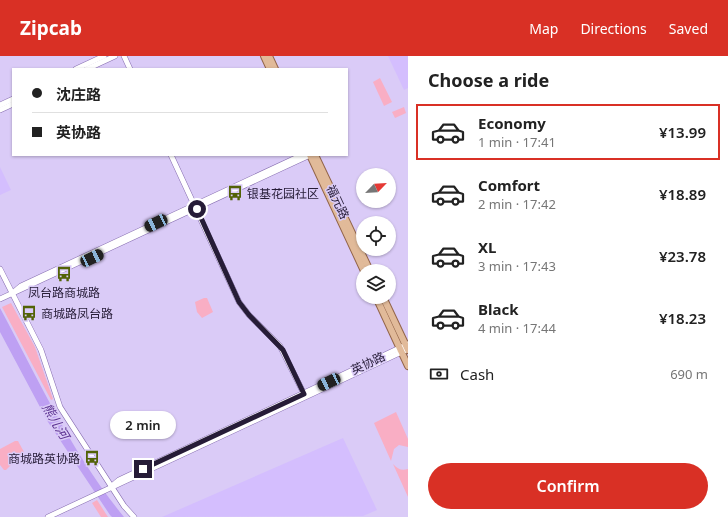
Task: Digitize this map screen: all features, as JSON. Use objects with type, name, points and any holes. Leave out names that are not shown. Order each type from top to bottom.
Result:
[{"type":"main road","points":[[264,56],[270,68]]},
{"type":"main road","points":[[269,56],[275,68]]},
{"type":"main road","name":"福元路","points":[[310,156],[361,264]]},
{"type":"main road","name":"福元路","points":[[315,156],[367,264]]},
{"type":"main road","points":[[380,304],[406,348]]},
{"type":"main road","points":[[386,304],[406,348],[408,366]]},
{"type":"street","points":[[78,68],[104,56]]},
{"type":"street","points":[[89,68],[115,56]]},
{"type":"street","points":[[124,56],[130,68]]},
{"type":"street","points":[[0,105],[12,99]]},
{"type":"street","points":[[0,110],[12,104]]},
{"type":"street","points":[[171,156],[239,302],[249,315],[283,350],[304,394]]},
{"type":"street","points":[[0,299],[12,293],[21,286],[196,207],[300,156]]},
{"type":"street","points":[[0,269],[41,350],[60,407],[110,488],[134,517]]},
{"type":"street","name":"英协路","points":[[110,488],[119,480],[406,348]]},
{"type":"street","name":"英协路","points":[[48,517],[406,348]]},
{"type":"shaded area","points":[[388,56],[408,56],[408,88],[404,90]]},
{"type":"shaded area","points":[[380,78],[392,102],[384,106],[373,82]]},
{"type":"shaded area","points":[[404,107],[406,113],[395,118],[392,112]]},
{"type":"shaded area","points":[[0,167],[11,190],[0,195]]},
{"type":"shaded area","points":[[207,298],[213,312],[202,318],[197,312],[195,302]]},
{"type":"shaded area","points":[[11,303],[35,347],[53,399],[51,400],[2,307]]},
{"type":"shaded area","points":[[396,412],[408,439],[408,447],[399,445],[394,449],[391,461],[374,423]]},
{"type":"shaded area","points":[[343,438],[377,510],[363,516],[162,517]]},
{"type":"shaded area","points":[[15,441],[18,441],[24,452],[6,470],[4,470],[0,465],[0,449]]},
{"type":"shaded area","points":[[393,464],[403,470],[408,469],[408,497]]},
{"type":"shaded area","points":[[97,500],[108,517],[101,517],[92,503]]},
{"type":"water","name":"熊儿河","points":[[0,308],[42,389],[72,442],[105,493],[124,517],[112,517],[110,515],[48,422],[0,332]]},
{"type":"place","name":"银基花园社区","points":[[235,193]]},
{"type":"place","name":"凤台路商城路","points":[[64,274]]},
{"type":"place","name":"商城路凤台路","points":[[29,313]]},
{"type":"place","name":"商城路英协路","points":[[92,458]]},
{"type":"route","points":[[143,469],[304,394],[283,350],[278,343],[253,320],[239,302],[197,209]]}]
